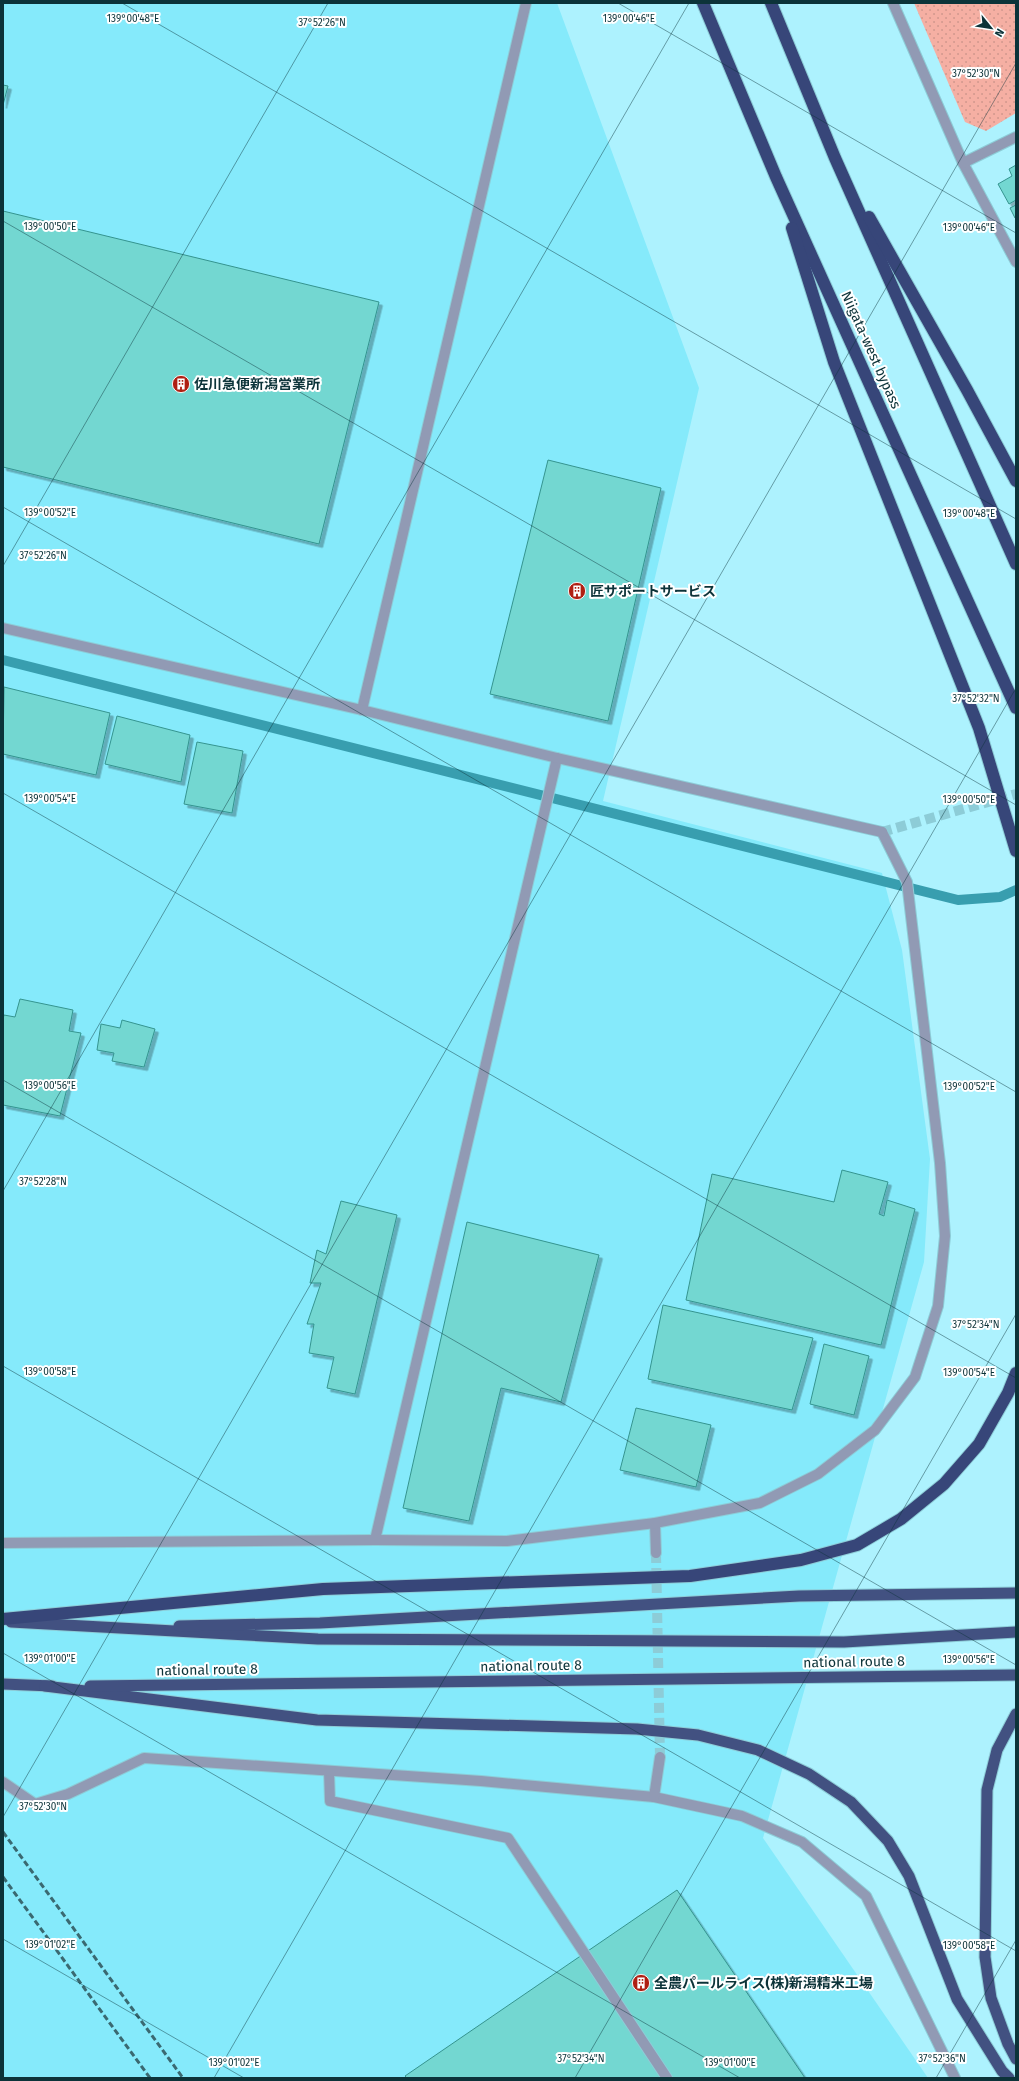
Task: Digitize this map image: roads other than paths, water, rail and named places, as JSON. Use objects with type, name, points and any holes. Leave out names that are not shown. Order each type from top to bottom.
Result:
[{"type":"highway","name":"Niigata-west bypass","points":[[703,3],[776,177],[1016,708]]},
{"type":"highway","points":[[771,3],[835,158],[1016,564]]},
{"type":"highway","points":[[835,158],[967,390],[1016,481]]},
{"type":"highway","points":[[776,177],[834,362],[979,728],[1016,851]]},
{"type":"highway","points":[[3,1620],[323,1589],[690,1576],[801,1560],[857,1545],[902,1519],[944,1484],[979,1444],[1008,1393],[1016,1373]]},
{"type":"highway","points":[[3,1620],[87,1627],[320,1623],[799,1596],[1016,1593]]},
{"type":"highway","name":"national route 8","points":[[87,1627],[334,1640],[844,1642],[1016,1632]]},
{"type":"highway","name":"national route 8","points":[[45,1686],[1016,1675]]},
{"type":"highway","points":[[3,1684],[45,1686],[317,1720],[636,1729],[698,1735],[758,1750],[809,1774],[851,1802],[888,1841],[912,1883],[957,1999],[1002,2071],[1009,2078]]},
{"type":"highway","points":[[1016,1714],[997,1750],[987,1790],[985,1958],[991,1998],[1008,2044],[1016,2059]]},
{"type":"street","points":[[362,710],[526,3]]},
{"type":"street","points":[[893,3],[963,163],[1016,262]]},
{"type":"street","points":[[963,163],[1016,137]]},
{"type":"street","points":[[3,628],[362,710],[557,758],[882,832],[907,882],[940,1163],[945,1236],[938,1306],[915,1376],[875,1430],[818,1474],[760,1503],[655,1523],[507,1541],[375,1540],[3,1543]]},
{"type":"street","points":[[375,1540],[557,758]]},
{"type":"street","points":[[655,1523],[656,1553]]},
{"type":"street","points":[[654,1797],[660,1757]]},
{"type":"street","points":[[3,1782],[35,1804],[68,1794],[144,1758],[480,1781],[654,1797],[742,1816],[802,1842],[866,1896],[955,2078]]},
{"type":"street","points":[[329,1771],[330,1801],[508,1838],[667,2078]]},
{"type":"waterway","points":[[3,660],[958,900],[1000,897],[1016,890]]},
{"type":"tunnel","points":[[882,832],[1016,794]]},
{"type":"tunnel","points":[[656,1553],[660,1757]]},
{"type":"railway","points":[[3,1832],[183,2078]]},
{"type":"railway","points":[[3,1877],[150,2078]]},
{"type":"place","name":"佐川急便新潟営業所","points":[[181,384]]},
{"type":"place","name":"匠サポートサービス","points":[[577,591]]},
{"type":"place","name":"全農パールライス(株)新潟精米工場","points":[[641,1983]]}]
